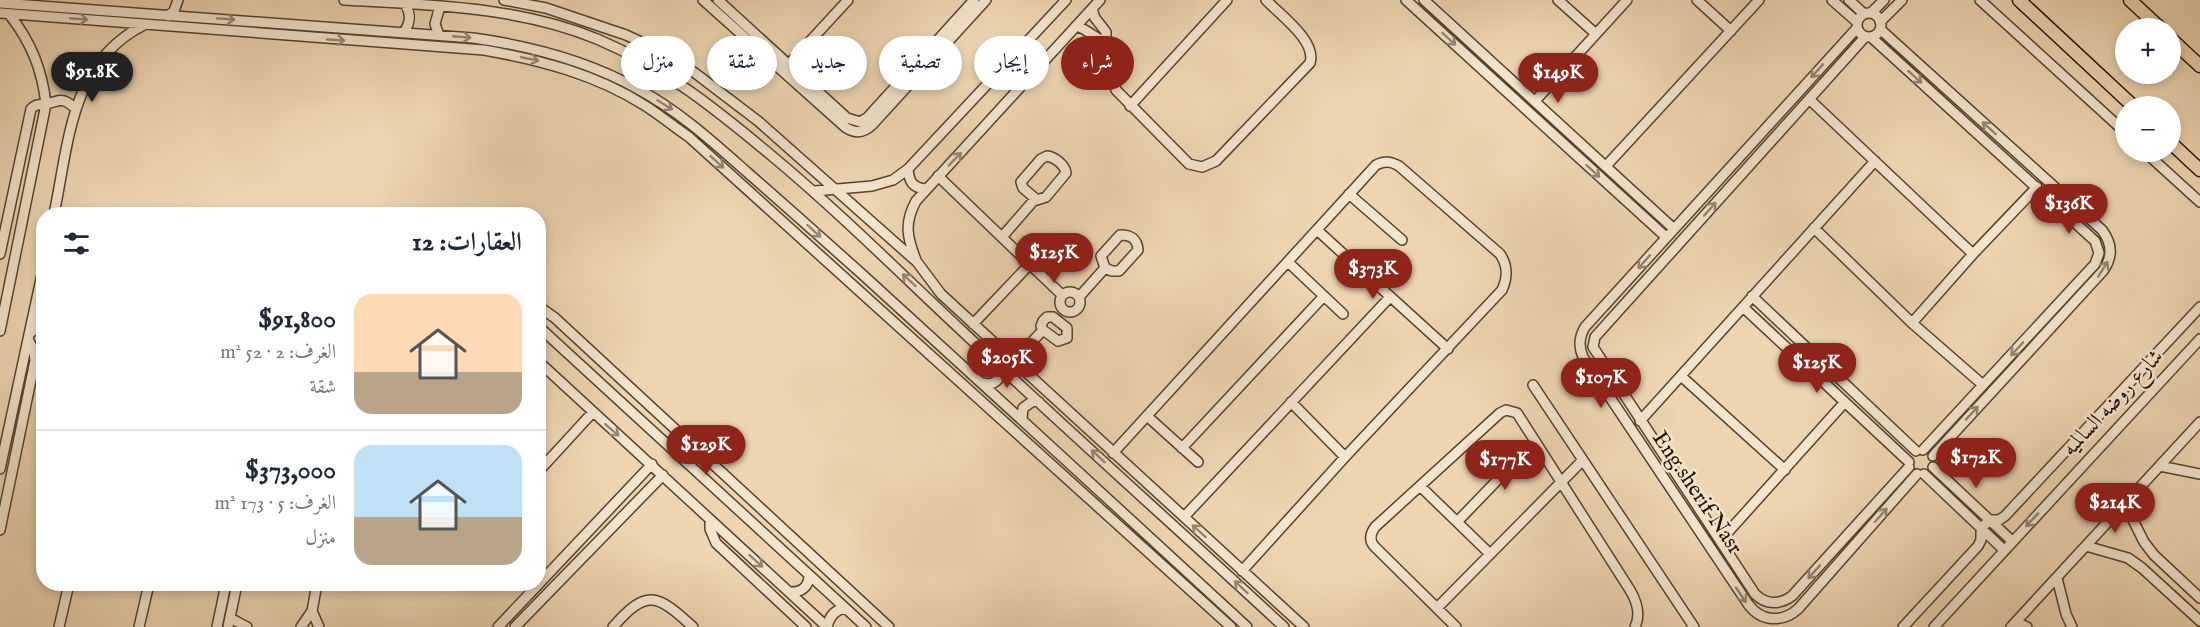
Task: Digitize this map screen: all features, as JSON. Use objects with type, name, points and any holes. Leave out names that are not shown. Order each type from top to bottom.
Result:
[{"type":"main road","points":[[2019,0],[2122,96]]},
{"type":"main road","points":[[2130,0],[2149,18]]},
{"type":"main road","points":[[2181,48],[2200,66]]},
{"type":"main road","points":[[2181,152],[2200,170]]},
{"type":"street","points":[[55,207],[76,109],[94,68],[108,50],[125,35],[171,15],[178,0]]},
{"type":"street","points":[[344,0],[486,10],[541,21],[594,38],[645,61],[692,91],[815,191],[999,365],[1284,627]]},
{"type":"street","points":[[504,0],[544,8],[626,35],[652,47],[695,74],[758,121],[917,262],[941,294],[1304,627]]},
{"type":"street","points":[[703,0],[845,127],[856,132],[868,129],[873,124],[986,0]]},
{"type":"street","points":[[718,0],[789,64]]},
{"type":"street","points":[[815,36],[848,0]]},
{"type":"street","points":[[817,90],[847,118],[855,122],[864,121],[974,0]]},
{"type":"street","points":[[815,191],[872,186],[893,180],[908,169],[1066,0]]},
{"type":"street","points":[[917,262],[909,235],[909,214],[926,189],[1100,0]]},
{"type":"street","points":[[1130,106],[1227,0]]},
{"type":"street","points":[[1117,90],[1120,96],[1189,164],[1202,167],[1216,161],[1310,63],[1311,51],[1306,40],[1266,0]]},
{"type":"street","points":[[1406,0],[1666,237]]},
{"type":"street","points":[[1424,0],[1674,229]]},
{"type":"street","points":[[1558,0],[1596,34]]},
{"type":"street","points":[[1535,101],[1627,0]]},
{"type":"street","points":[[1697,0],[1731,31]]},
{"type":"street","points":[[1606,166],[1760,0]]},
{"type":"street","points":[[1832,0],[1857,25],[1859,33],[1868,37],[1966,123],[2095,241],[2099,253],[2095,264],[1983,385],[1920,450],[1911,455],[1909,464],[1792,596],[1782,602],[1770,603],[1755,594],[1593,350],[1593,340],[1809,99],[1868,37],[1878,33],[1880,25],[1902,0]]},
{"type":"street","points":[[1849,0],[1867,14],[1877,16],[1880,25],[2102,230],[2110,245],[2110,256],[2103,272],[1933,456],[1933,467],[2012,541]]},
{"type":"street","points":[[1857,25],[1884,0]]},
{"type":"street","points":[[1980,0],[2115,124]]},
{"type":"street","points":[[0,3],[404,32],[516,44],[558,55],[599,70],[638,89],[675,112],[709,138],[799,217],[1247,627]]},
{"type":"street","points":[[404,32],[410,15],[405,4]]},
{"type":"street","points":[[439,35],[435,18],[440,6]]},
{"type":"street","points":[[541,21],[544,8]]},
{"type":"street","points":[[1092,9],[1095,18],[1106,32],[1106,36]]},
{"type":"street","points":[[4,13],[484,50],[540,60],[593,79],[643,104],[689,137],[1232,627]]},
{"type":"street","points":[[0,331],[46,104],[44,84],[35,56],[21,29],[4,13]]},
{"type":"street","points":[[308,25],[308,37]]},
{"type":"street","name":"Eng.sherif Nasr","points":[[1857,25],[1585,327],[1580,344],[1583,357],[1673,493],[1752,610],[1762,617],[1775,619],[1788,616],[1798,609],[1921,474]]},
{"type":"street","points":[[1076,26],[1094,36]]},
{"type":"street","points":[[1809,99],[1973,254]]},
{"type":"street","points":[[0,254],[30,112],[36,105],[62,100],[70,103],[76,109]]},
{"type":"street","points":[[1966,123],[1974,114]]},
{"type":"street","points":[[746,134],[758,121]]},
{"type":"street","points":[[1050,156],[1065,168],[1065,176],[1046,197],[1040,200],[1035,199],[1023,188],[1021,182],[1041,159],[1050,156]]},
{"type":"street","points":[[1739,158],[1749,166]]},
{"type":"street","points":[[1640,421],[1875,161]]},
{"type":"street","points":[[1113,453],[1376,165],[1392,162],[1399,166],[1502,258],[1507,274],[1502,290],[1345,457],[1242,571]]},
{"type":"street","points":[[2156,162],[2200,202]]},
{"type":"street","points":[[908,169],[908,177],[912,184],[926,189]]},
{"type":"street","points":[[938,176],[1062,295]]},
{"type":"street","points":[[1912,323],[2037,187]]},
{"type":"street","points":[[1349,194],[1402,240]]},
{"type":"street","points":[[1002,237],[1035,199]]},
{"type":"street","points":[[788,227],[799,217]]},
{"type":"street","points":[[1814,228],[1912,323],[1983,385]]},
{"type":"street","points":[[1317,230],[1448,349]]},
{"type":"street","points":[[1287,262],[1343,314]]},
{"type":"street","points":[[973,324],[1029,264]]},
{"type":"street","points":[[1059,322],[1068,312],[1079,306],[1079,297],[1105,268]]},
{"type":"street","points":[[1062,295],[1071,292],[1079,297]]},
{"type":"street","points":[[933,303],[941,294]]},
{"type":"street","points":[[1062,295],[1061,307],[1068,312]]},
{"type":"street","points":[[1182,448],[1324,296]]},
{"type":"street","points":[[1752,296],[1920,450],[1933,456]]},
{"type":"street","points":[[1184,517],[1390,297]]},
{"type":"street","points":[[0,469],[36,300]]},
{"type":"street","points":[[1743,307],[2004,550]]},
{"type":"street","points":[[1903,627],[1977,546],[1981,537],[1981,529],[1989,520],[1999,520],[2005,516],[2200,307]]},
{"type":"street","points":[[546,312],[563,325],[890,627]]},
{"type":"street","points":[[1047,317],[1053,317],[1067,328],[1067,338],[1058,342],[1043,330],[1041,326],[1043,321],[1047,317]]},
{"type":"street","points":[[2039,324],[2047,333]]},
{"type":"street","points":[[28,336],[36,329]]},
{"type":"street","points":[[1029,345],[1043,330]]},
{"type":"street","points":[[546,333],[866,627]]},
{"type":"street","points":[[0,530],[35,361],[33,346],[28,336]]},
{"type":"street","name":"شارع روضه السالميه","points":[[1935,627],[2200,339]]},
{"type":"street","points":[[983,383],[989,385],[1000,378],[999,365]]},
{"type":"street","points":[[546,368],[827,627],[834,613],[845,608]]},
{"type":"street","points":[[1681,375],[1785,470]]},
{"type":"street","points":[[1533,385],[1694,627]]},
{"type":"street","points":[[1022,419],[1023,408],[1033,401],[1039,402]]},
{"type":"street","points":[[1291,402],[1345,457]]},
{"type":"street","points":[[1720,541],[1845,402]]},
{"type":"street","points":[[1456,627],[1374,546],[1371,538],[1375,527],[1503,411],[1510,410],[1518,413],[1634,597],[1638,614],[1635,627]]},
{"type":"street","points":[[546,463],[593,412]]},
{"type":"street","points":[[1147,417],[1198,462]]},
{"type":"street","points":[[2014,625],[2200,422]]},
{"type":"street","points":[[1457,522],[1535,441]]},
{"type":"street","points":[[5,446],[17,449]]},
{"type":"street","points":[[1437,608],[1583,460]]},
{"type":"street","points":[[546,576],[652,464]]},
{"type":"street","points":[[2160,466],[2200,474]]},
{"type":"street","points":[[1921,474],[1933,467]]},
{"type":"street","points":[[515,627],[663,475]]},
{"type":"street","points":[[1420,486],[1490,554]]},
{"type":"street","points":[[1673,493],[1684,486]]},
{"type":"street","points":[[619,498],[631,508]]},
{"type":"street","points":[[2125,504],[2144,542],[2154,555],[2200,598]]},
{"type":"street","points":[[748,518],[759,507]]},
{"type":"street","points":[[710,520],[710,530],[716,543],[806,627]]},
{"type":"street","points":[[2086,546],[2128,558],[2200,621]]},
{"type":"street","points":[[2142,568],[2154,555]]},
{"type":"street","points":[[789,592],[804,589],[809,575]]},
{"type":"street","points":[[2057,578],[2066,615],[2072,627]]},
{"type":"street","points":[[59,627],[67,591]]},
{"type":"street","points":[[140,627],[147,591]]},
{"type":"street","points":[[217,627],[225,591]]},
{"type":"street","points":[[235,591],[229,622],[247,627]]},
{"type":"street","points":[[301,627],[312,611],[315,591]]},
{"type":"street","points":[[498,627],[532,591]]},
{"type":"street","points":[[613,627],[637,603],[657,600],[670,606],[693,627]]},
{"type":"street","points":[[312,611],[319,627]]},
{"type":"street","points":[[2014,625],[2027,627]]}]
